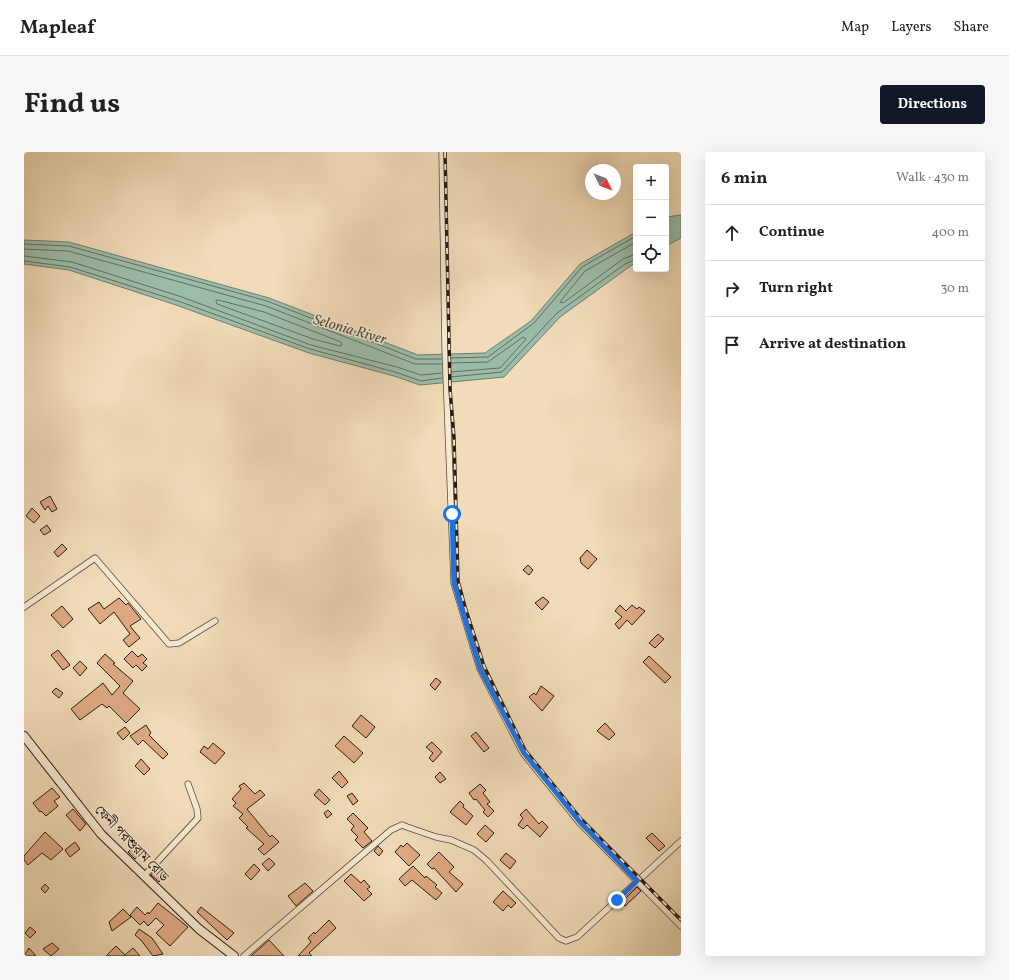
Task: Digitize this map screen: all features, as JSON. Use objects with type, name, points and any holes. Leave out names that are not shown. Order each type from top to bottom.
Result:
[{"type":"main road","name":"ফেনী পরশুরাম রোড","points":[[24,736],[102,834],[199,929],[234,956]]},
{"type":"street","points":[[442,152],[446,389],[454,583],[480,669],[524,753],[580,822],[681,926]]},
{"type":"street","points":[[24,607],[95,558],[169,644],[179,643],[215,621]]},
{"type":"street","points":[[144,876],[198,818],[197,809],[188,784]]},
{"type":"street","points":[[244,956],[391,830],[402,826],[450,840],[474,850],[562,941],[571,940],[577,937],[681,841]]},
{"type":"water","points":[[681,215],[681,238],[669,244],[669,236],[669,217]]},
{"type":"water","name":"Selonia River","points":[[633,234],[633,264],[560,317],[504,377],[420,385],[394,376],[309,353],[176,305],[69,270],[24,264],[24,240],[69,242],[269,298],[418,355],[485,353],[531,321],[580,264]]},
{"type":"building","points":[[50,496],[57,509],[52,512],[48,506],[45,510],[40,502]]},
{"type":"building","points":[[32,508],[40,516],[34,523],[26,516]]},
{"type":"building","points":[[47,525],[51,531],[44,535],[40,530]]},
{"type":"building","points":[[62,544],[67,549],[58,557],[54,552]]},
{"type":"building","points":[[587,550],[597,559],[588,569],[581,563],[580,558]]},
{"type":"building","points":[[528,565],[533,570],[529,575],[523,570]]},
{"type":"building","points":[[543,597],[549,602],[542,610],[535,603]]},
{"type":"building","points":[[119,598],[126,605],[128,603],[141,619],[130,626],[140,638],[129,647],[123,640],[130,634],[114,612],[100,624],[88,609],[99,602],[104,609]]},
{"type":"building","points":[[620,605],[626,611],[632,605],[637,609],[639,607],[645,611],[632,625],[627,620],[619,629],[615,624],[622,617],[615,611]]},
{"type":"building","points":[[62,606],[73,619],[63,628],[51,615]]},
{"type":"building","points":[[658,634],[664,639],[655,648],[649,643]]},
{"type":"building","points":[[58,650],[70,665],[63,670],[51,655]]},
{"type":"building","points":[[132,651],[138,657],[142,654],[147,659],[143,663],[147,666],[142,671],[136,665],[133,668],[124,659]]},
{"type":"building","points":[[105,654],[115,663],[113,664],[133,681],[123,693],[140,709],[126,723],[109,706],[107,708],[102,704],[80,720],[71,709],[103,683],[112,695],[120,686],[97,663]]},
{"type":"building","points":[[649,656],[671,677],[665,683],[643,662]]},
{"type":"building","points":[[80,661],[87,668],[80,676],[73,668]]},
{"type":"building","points":[[436,678],[441,682],[435,690],[430,685]]},
{"type":"building","points":[[541,686],[554,696],[542,711],[529,697],[534,693],[536,695]]},
{"type":"building","points":[[56,688],[63,693],[59,698],[52,692]]},
{"type":"building","points":[[361,715],[375,727],[366,738],[352,726]]},
{"type":"building","points":[[605,723],[615,734],[609,740],[597,731]]},
{"type":"building","points":[[146,725],[151,733],[149,735],[168,754],[163,759],[143,740],[138,745],[130,736]]},
{"type":"building","points":[[125,727],[130,733],[123,740],[117,733]]},
{"type":"building","points":[[476,732],[489,748],[484,752],[471,736]]},
{"type":"building","points":[[344,736],[363,753],[354,763],[335,746]]},
{"type":"building","points":[[432,742],[442,752],[433,762],[429,758],[433,753],[426,747]]},
{"type":"building","points":[[213,743],[225,753],[215,764],[200,752],[204,746],[208,749]]},
{"type":"building","points":[[141,759],[150,769],[144,775],[135,766]]},
{"type":"building","points":[[339,771],[348,782],[342,788],[332,778]]},
{"type":"building","points":[[440,772],[446,779],[440,783],[435,777]]},
{"type":"building","points":[[244,783],[255,794],[260,790],[265,795],[247,809],[270,837],[272,835],[279,842],[264,855],[258,849],[264,844],[246,828],[248,827],[239,818],[243,814],[233,806],[236,803],[232,799],[241,789],[239,786]]},
{"type":"building","points":[[480,784],[486,790],[483,793],[490,802],[487,804],[494,811],[488,817],[483,812],[485,810],[469,793]]},
{"type":"building","points":[[52,788],[60,797],[54,801],[58,806],[46,816],[41,811],[40,812],[33,803]]},
{"type":"building","points":[[319,789],[330,800],[325,805],[314,795]]},
{"type":"building","points":[[352,793],[358,801],[353,805],[347,796]]},
{"type":"building","points":[[460,801],[464,805],[463,807],[473,816],[466,825],[450,812]]},
{"type":"building","points":[[73,809],[86,824],[80,831],[66,815]]},
{"type":"building","points":[[526,809],[539,824],[542,821],[548,827],[540,837],[527,825],[523,829],[518,825],[523,818],[520,815]]},
{"type":"building","points":[[328,810],[332,814],[327,818],[324,813]]},
{"type":"building","points":[[353,813],[368,828],[364,832],[372,841],[363,848],[355,840],[358,837],[351,830],[354,826],[347,819]]},
{"type":"building","points":[[485,825],[494,833],[486,842],[477,834]]},
{"type":"building","points":[[45,832],[63,849],[51,860],[42,853],[28,865],[24,860],[24,856]]},
{"type":"building","points":[[652,833],[665,846],[659,851],[646,838]]},
{"type":"building","points":[[75,842],[80,849],[70,857],[65,850]]},
{"type":"building","points":[[407,843],[420,855],[409,866],[395,852],[401,845],[403,847]]},
{"type":"building","points":[[378,846],[383,851],[379,856],[374,851]]},
{"type":"building","points":[[134,847],[140,854],[135,859],[128,852]]},
{"type":"building","points":[[439,852],[454,867],[449,872],[463,884],[456,892],[434,868],[432,869],[427,864]]},
{"type":"building","points":[[506,853],[516,861],[510,869],[500,860]]},
{"type":"building","points":[[269,858],[275,864],[268,871],[262,864]]},
{"type":"building","points":[[254,864],[260,870],[251,880],[245,874]]},
{"type":"building","points":[[159,866],[167,873],[159,882],[151,875]]},
{"type":"building","points":[[413,866],[425,878],[426,876],[437,885],[435,887],[442,893],[436,900],[412,880],[405,886],[399,879]]},
{"type":"building","points":[[351,874],[361,883],[364,880],[370,887],[367,889],[372,894],[364,901],[344,881]]},
{"type":"building","points":[[305,883],[313,891],[296,906],[288,896]]},
{"type":"building","points":[[45,884],[49,888],[45,893],[41,889]]},
{"type":"building","points":[[637,887],[641,891],[625,906],[621,903]]},
{"type":"building","points":[[503,891],[516,903],[511,908],[508,905],[503,911],[493,902]]},
{"type":"building","points":[[158,903],[188,927],[170,946],[156,933],[164,925],[156,918],[148,926],[144,921],[140,925],[130,915],[137,907],[145,915],[148,912],[149,914]]},
{"type":"building","points":[[201,907],[234,933],[227,940],[197,912]]},
{"type":"building","points":[[123,909],[131,917],[112,931],[109,922]]},
{"type":"building","points":[[329,920],[336,928],[309,953],[312,956],[298,956],[311,942],[308,938],[314,932],[315,934]]},
{"type":"building","points":[[30,927],[36,932],[30,938],[25,933]]},
{"type":"building","points":[[139,929],[152,938],[163,954],[153,956],[141,940],[135,935]]},
{"type":"building","points":[[269,940],[284,956],[251,956]]},
{"type":"building","points":[[52,943],[59,949],[51,956],[43,949]]},
{"type":"building","points":[[116,946],[125,955],[133,948],[140,956],[106,956]]},
{"type":"building","points":[[29,948],[36,956],[24,956]]},
{"type":"railway","points":[[445,152],[450,389],[454,438],[458,581],[465,607],[484,666],[525,750],[581,819],[681,920]]},
{"type":"route","points":[[452,514],[454,583],[480,669],[524,753],[580,822],[637,881],[617,900]]}]
